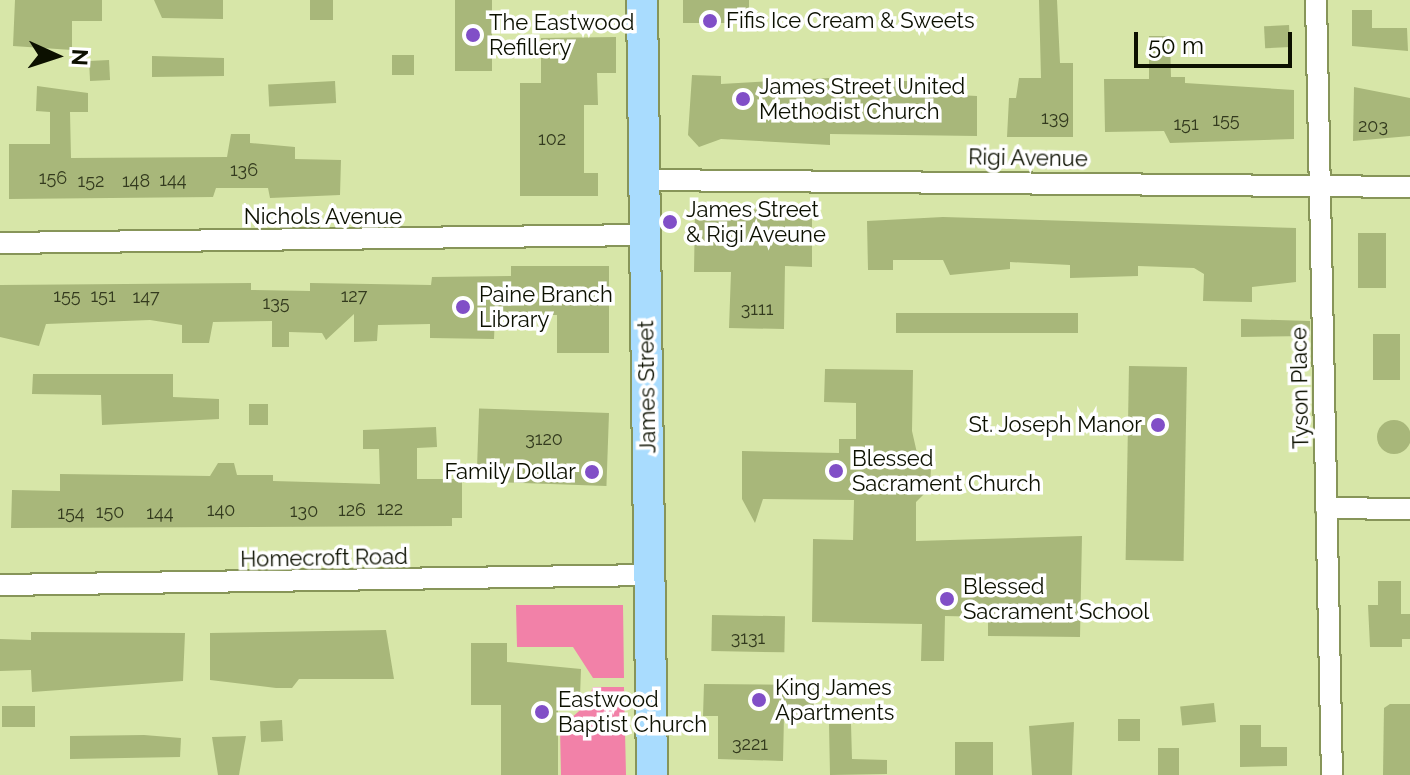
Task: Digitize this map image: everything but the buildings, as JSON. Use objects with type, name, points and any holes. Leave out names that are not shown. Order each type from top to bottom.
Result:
[{"type":"main road","name":"James Street","points":[[642,0],[652,775]]},
{"type":"street","name":"Tyson Place","points":[[1316,0],[1332,775]]},
{"type":"street","name":"Rigi Avenue","points":[[645,180],[1410,187]]},
{"type":"street","name":"Nichols Avenue","points":[[0,243],[645,235]]},
{"type":"street","points":[[1326,508],[1410,509]]},
{"type":"street","name":"Homecroft Road","points":[[0,585],[649,575]]},
{"type":"shaded area","points":[[516,605],[623,605],[624,678],[593,678],[573,647],[517,647]]},
{"type":"shaded area","points":[[593,687],[624,687],[626,775],[561,775],[560,728],[587,704]]},
{"type":"place","name":"Fifis Ice Cream & Sweets","points":[[710,21]]},
{"type":"place","name":"The Eastwood Refillery","points":[[473,35]]},
{"type":"place","name":"James Street United Methodist Church","points":[[743,99]]},
{"type":"place","name":"James Street & Rigi Aveune","points":[[670,222]]},
{"type":"place","name":"Paine Branch Library","points":[[463,307]]},
{"type":"place","name":"St. Joseph Manor","points":[[1158,425]]},
{"type":"place","name":"Blessed Sacrament Church","points":[[836,471]]},
{"type":"place","name":"Family Dollar","points":[[592,472]]},
{"type":"place","name":"Blessed Sacrament School","points":[[947,599]]},
{"type":"place","name":"King James Apartments","points":[[759,700]]},
{"type":"place","name":"Eastwood Baptist Church","points":[[542,712]]}]
